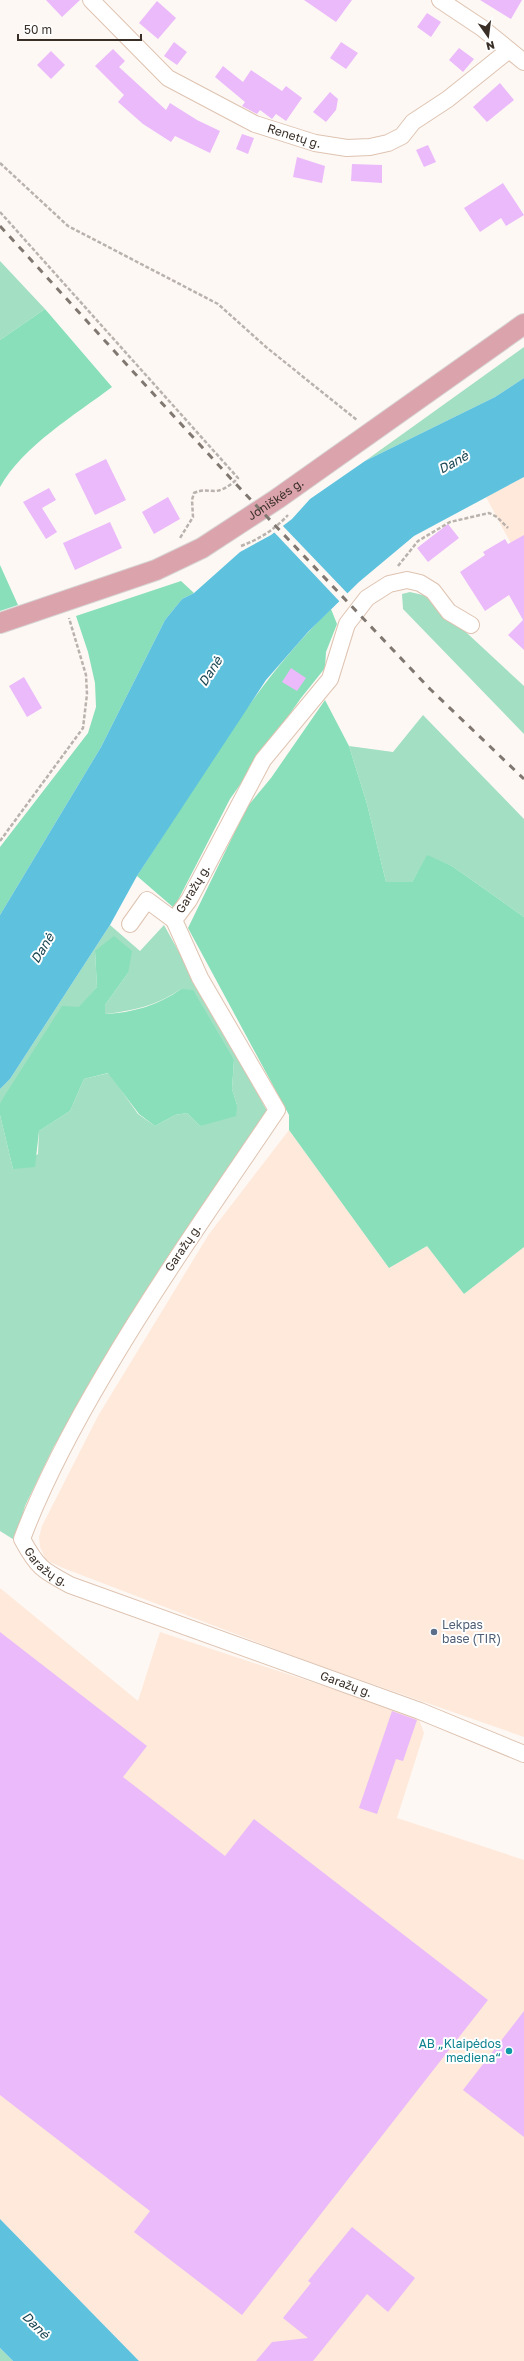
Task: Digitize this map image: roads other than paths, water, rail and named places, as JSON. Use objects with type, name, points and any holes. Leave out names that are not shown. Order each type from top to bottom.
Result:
[{"type":"main road","name":"Joniškės g.","points":[[0,623],[156,570],[183,558],[228,533],[524,324]]},
{"type":"street","name":"Renetų g.","points":[[91,0],[168,78],[255,124],[296,138],[347,148],[376,146],[388,143],[402,136],[413,122],[448,99],[509,50]]},
{"type":"street","points":[[440,0],[482,28],[524,62]]},
{"type":"street","name":"Garažų g.","points":[[471,625],[450,612],[433,591],[420,584],[407,580],[389,584],[367,598],[347,624],[330,679],[263,760],[189,900],[174,920],[200,978],[277,1110],[148,1299],[75,1424],[36,1502],[22,1539],[34,1561],[45,1572],[70,1585],[420,1711],[524,1754]]},
{"type":"street","points":[[130,924],[147,900],[174,920]]},
{"type":"water","name":"Danė","points":[[524,378],[524,477],[414,536],[359,582],[308,632],[266,680],[137,876],[110,925],[10,1079],[0,1089],[0,915],[101,747],[165,620],[182,599],[194,593],[240,552],[271,535],[292,519],[310,499],[365,461],[495,397]]},
{"type":"water","name":"Danė","points":[[0,2219],[139,2361],[13,2361],[0,2348]]},
{"type":"railway","points":[[0,226],[234,482],[430,689],[524,779]]},
{"type":"place","name":"Lekpas base (TIR)","points":[[434,1632]]},
{"type":"place","name":"AB „Klaipėdos mediena“","points":[[509,2051]]}]
